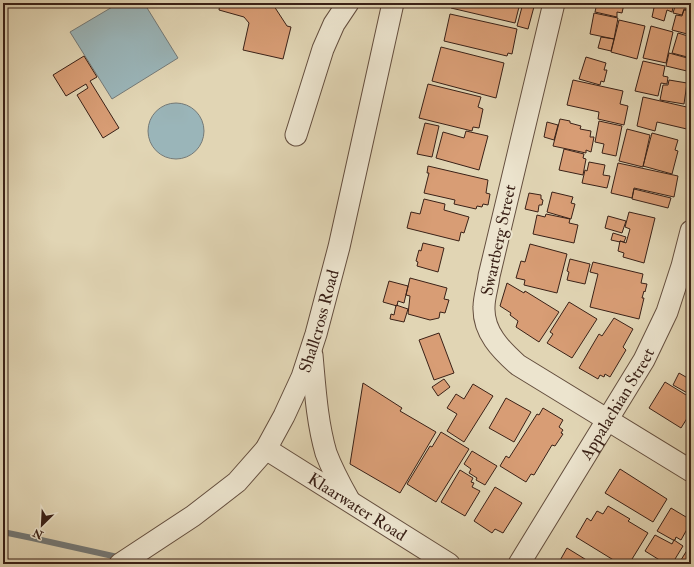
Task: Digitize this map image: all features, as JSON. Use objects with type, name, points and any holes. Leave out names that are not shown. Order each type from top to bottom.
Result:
[{"type":"street","points":[[296,135],[323,49],[334,24],[348,3]]},
{"type":"street","name":"Shallcross Road","points":[[120,564],[193,516],[237,482],[266,449],[284,416],[302,377],[312,349],[339,248],[393,3]]},
{"type":"street","name":"Swartberg Street","points":[[554,3],[490,276],[484,308],[488,330],[501,349],[518,365],[691,471]]},
{"type":"street","name":"Appalachian Street","points":[[519,564],[644,360],[667,312],[682,266],[691,231]]},
{"type":"street","points":[[312,349],[320,426],[326,453],[336,478],[351,502]]},
{"type":"street","name":"Klaarwater Road","points":[[266,449],[449,564]]},
{"type":"water","points":[[119,3],[144,3],[178,58],[112,99],[70,32]]},
{"type":"water","points":[[171,103],[181,103],[196,111],[202,120],[204,131],[202,142],[196,151],[181,159],[171,159],[160,154],[153,147],[148,136],[148,126],[153,115],[160,108]]},
{"type":"building","points":[[220,3],[272,3],[287,26],[291,27],[283,59],[243,50],[249,23],[244,17],[219,10]]},
{"type":"building","points":[[452,3],[520,3],[515,23],[451,8]]},
{"type":"building","points":[[523,3],[535,3],[528,29],[517,26]]},
{"type":"building","points":[[597,3],[624,4],[622,13],[617,12],[617,17],[595,12]]},
{"type":"building","points":[[655,3],[674,3],[672,12],[667,10],[664,21],[652,17]]},
{"type":"building","points":[[676,3],[691,3],[691,11],[684,9],[682,15],[673,13]]},
{"type":"building","points":[[684,10],[691,11],[691,35],[672,30],[676,15],[682,16]]},
{"type":"building","points":[[594,13],[618,18],[614,39],[590,34]]},
{"type":"building","points":[[450,14],[517,29],[512,54],[508,53],[507,56],[444,41]]},
{"type":"building","points":[[619,20],[645,26],[637,59],[611,52]]},
{"type":"building","points":[[651,26],[673,32],[666,63],[643,58]]},
{"type":"building","points":[[678,33],[691,37],[691,58],[672,53]]},
{"type":"building","points":[[601,37],[614,39],[611,51],[598,48]]},
{"type":"building","points":[[441,47],[504,63],[496,98],[432,81]]},
{"type":"building","points":[[669,53],[691,59],[691,72],[666,66]]},
{"type":"building","points":[[84,56],[97,77],[90,81],[119,128],[103,138],[77,95],[88,88],[86,84],[66,96],[53,75]]},
{"type":"building","points":[[586,57],[606,63],[604,70],[607,70],[604,82],[601,81],[600,85],[579,79]]},
{"type":"building","points":[[643,61],[665,66],[663,76],[668,77],[667,84],[661,83],[658,96],[635,91]]},
{"type":"building","points":[[573,80],[623,91],[620,104],[628,106],[624,125],[598,119],[599,112],[567,105]]},
{"type":"building","points":[[669,80],[687,83],[684,104],[660,100],[663,85],[668,85]]},
{"type":"building","points":[[428,84],[481,97],[478,107],[483,109],[479,128],[473,127],[472,131],[419,118]]},
{"type":"building","points":[[643,97],[691,108],[691,130],[657,122],[655,131],[637,126]]},
{"type":"building","points":[[560,119],[570,121],[570,123],[581,126],[580,129],[591,131],[590,137],[594,137],[591,152],[586,150],[586,153],[553,146]]},
{"type":"building","points":[[599,121],[622,126],[616,156],[602,153],[604,144],[595,142]]},
{"type":"building","points":[[547,122],[558,125],[554,140],[544,137]]},
{"type":"building","points":[[425,123],[439,126],[432,157],[417,154]]},
{"type":"building","points":[[627,129],[650,135],[643,167],[619,161]]},
{"type":"building","points":[[466,131],[488,136],[479,170],[436,158],[443,132],[464,138]]},
{"type":"building","points":[[652,133],[678,140],[675,150],[678,151],[672,174],[643,166]]},
{"type":"building","points":[[564,149],[584,154],[583,158],[586,159],[583,175],[559,170]]},
{"type":"building","points":[[589,162],[605,165],[603,175],[610,176],[607,188],[582,183],[585,170],[587,171]]},
{"type":"building","points":[[618,163],[678,176],[674,197],[634,188],[632,198],[611,193]]},
{"type":"building","points":[[428,166],[488,180],[486,193],[490,194],[488,205],[483,204],[482,207],[477,206],[476,209],[454,204],[455,200],[424,193],[429,173],[427,173]]},
{"type":"building","points":[[634,189],[671,198],[668,208],[632,199]]},
{"type":"building","points":[[552,192],[573,197],[571,203],[575,204],[571,219],[547,212]]},
{"type":"building","points":[[529,193],[541,195],[541,199],[543,200],[542,205],[539,205],[538,212],[525,209]]},
{"type":"building","points":[[424,199],[445,204],[444,210],[469,217],[464,233],[461,232],[459,241],[407,228],[411,212],[420,214]]},
{"type":"building","points":[[629,212],[655,218],[644,263],[623,257],[624,253],[618,251],[620,241],[626,243],[630,229],[625,227]]},
{"type":"building","points":[[546,214],[570,219],[569,223],[578,225],[574,243],[533,234],[537,215],[545,217]]},
{"type":"building","points":[[608,216],[626,221],[622,233],[605,228]]},
{"type":"building","points":[[613,233],[626,237],[624,242],[611,240]]},
{"type":"building","points":[[423,243],[444,248],[438,272],[417,266],[418,262],[416,261]]},
{"type":"building","points":[[530,244],[567,254],[557,293],[524,285],[525,280],[516,278],[521,261],[525,262]]},
{"type":"building","points":[[570,259],[590,264],[585,284],[567,280],[569,272],[567,271]]},
{"type":"building","points":[[593,262],[643,274],[641,283],[647,284],[642,298],[644,298],[639,319],[590,307],[598,274],[590,272]]},
{"type":"building","points":[[410,278],[447,288],[444,299],[449,300],[445,313],[440,312],[439,318],[430,320],[408,314],[410,296],[406,295]]},
{"type":"building","points":[[389,281],[408,286],[404,303],[398,301],[397,306],[383,302]]},
{"type":"building","points":[[507,283],[524,293],[525,291],[559,312],[539,342],[516,327],[518,321],[510,315],[511,313],[500,306]]},
{"type":"building","points":[[569,302],[597,319],[572,358],[547,343],[553,334],[550,332]]},
{"type":"building","points":[[396,305],[408,309],[404,322],[390,319],[391,314],[394,315]]},
{"type":"building","points":[[614,318],[633,329],[623,347],[626,350],[610,377],[605,374],[604,377],[600,375],[598,379],[579,368],[599,334],[602,336]]},
{"type":"building","points":[[439,333],[454,373],[434,380],[419,340]]},
{"type":"building","points":[[679,373],[691,380],[691,395],[673,385]]},
{"type":"building","points":[[444,379],[450,387],[438,396],[432,387]]},
{"type":"building","points":[[665,382],[691,398],[691,412],[681,428],[649,408]]},
{"type":"building","points":[[363,383],[402,408],[400,411],[436,432],[400,493],[350,464]]},
{"type":"building","points":[[473,384],[493,396],[464,442],[447,431],[457,414],[447,408],[456,394],[464,399]]},
{"type":"building","points":[[506,398],[531,412],[514,442],[489,428]]},
{"type":"building","points":[[543,408],[563,420],[559,427],[563,430],[561,433],[563,434],[555,446],[552,445],[534,475],[531,474],[526,482],[500,466],[506,456],[509,458],[537,414],[539,415]]},
{"type":"building","points":[[441,432],[469,449],[436,502],[407,484],[430,446],[432,447]]},
{"type":"building","points":[[472,451],[497,466],[485,485],[476,480],[477,478],[469,473],[471,469],[464,464]]},
{"type":"building","points":[[620,469],[667,499],[653,522],[605,493]]},
{"type":"building","points":[[460,470],[473,478],[471,482],[474,483],[472,487],[480,491],[465,516],[441,502]]},
{"type":"building","points":[[495,487],[522,503],[503,533],[495,529],[492,533],[474,521]]},
{"type":"building","points":[[608,506],[630,519],[628,521],[648,533],[629,564],[620,564],[576,537],[587,518],[591,521],[597,511],[603,514]]},
{"type":"building","points":[[671,508],[691,520],[681,540],[676,537],[675,540],[673,540],[657,531]]},
{"type":"building","points":[[655,535],[672,544],[674,540],[683,546],[672,564],[666,564],[645,551]]},
{"type":"building","points":[[691,544],[691,564],[680,564],[679,563]]},
{"type":"building","points":[[567,548],[593,564],[558,564]]},
{"type":"waterway","points":[[3,532],[122,558]]}]
